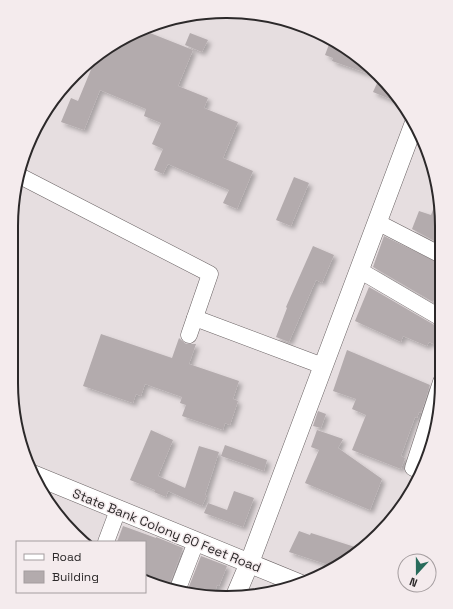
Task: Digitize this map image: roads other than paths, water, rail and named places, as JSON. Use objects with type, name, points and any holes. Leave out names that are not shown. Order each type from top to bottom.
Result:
[{"type":"street","points":[[238,591],[412,131]]},
{"type":"street","points":[[24,179],[210,274],[189,335]]},
{"type":"street","points":[[377,222],[435,252]]},
{"type":"street","points":[[359,270],[435,314]]},
{"type":"street","points":[[195,318],[323,366]]},
{"type":"street","points":[[416,469],[414,468],[434,405]]},
{"type":"street","name":"State Bank Colony 60 Feet Road","points":[[42,478],[292,581]]},
{"type":"street","points":[[106,541],[118,510]]},
{"type":"street","points":[[179,585],[196,542]]}]
